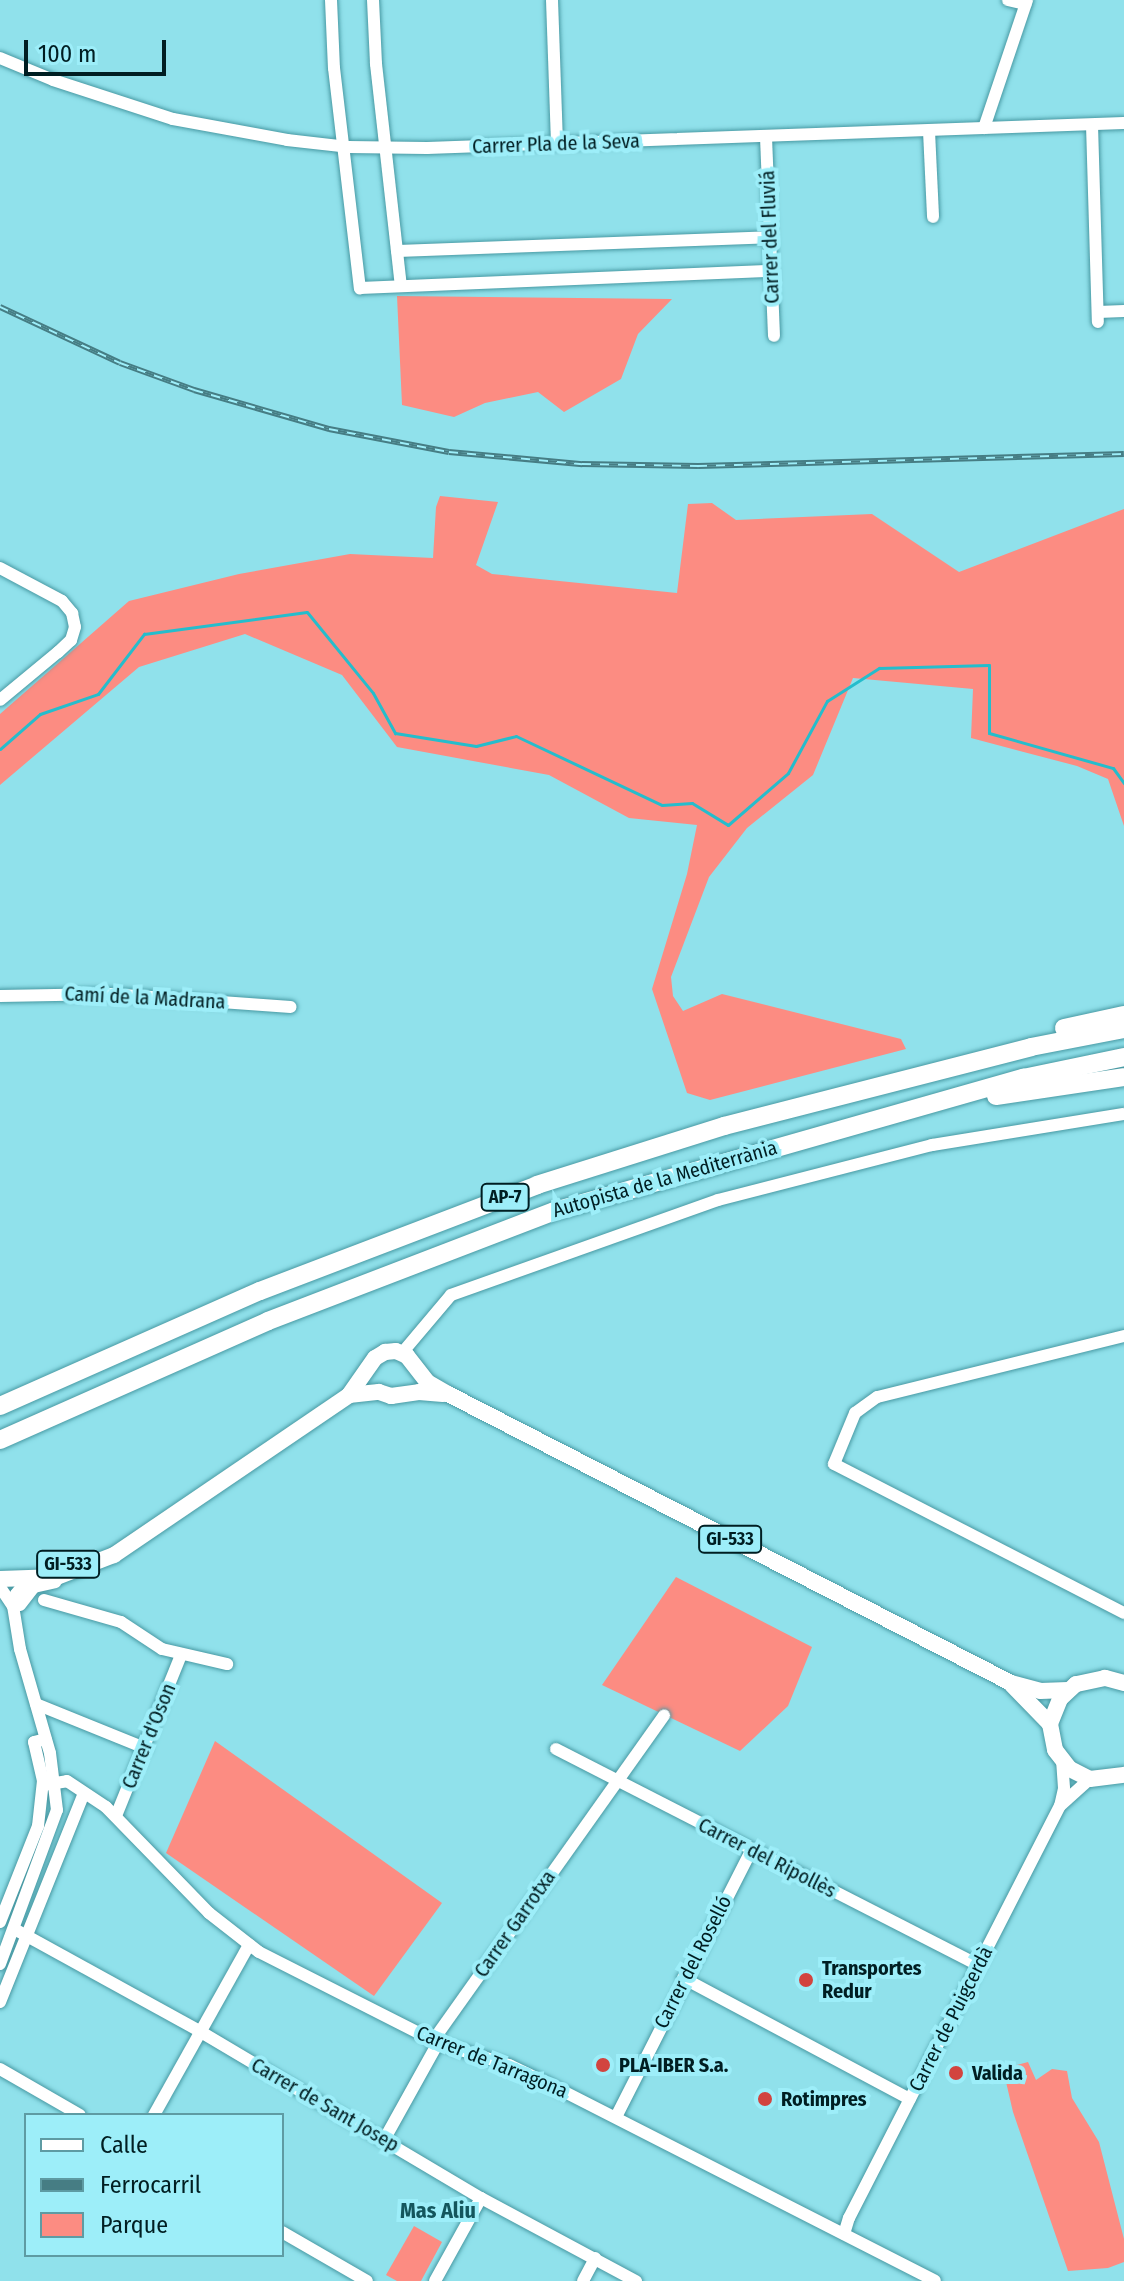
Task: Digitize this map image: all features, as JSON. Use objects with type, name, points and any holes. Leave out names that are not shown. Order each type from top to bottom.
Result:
[{"type":"highway","points":[[1031,1047],[1054,1030],[1124,1015]]},
{"type":"highway","name":"Autopista de la Mediterrània","points":[[0,1406],[260,1291],[537,1185],[724,1126],[1031,1047],[1124,1029]]},
{"type":"highway","name":"Autopista de la Mediterrània","points":[[0,1440],[268,1321],[486,1236],[609,1193],[1023,1078],[1124,1057]]},
{"type":"highway","points":[[949,1098],[995,1096],[1124,1077]]},
{"type":"main road","name":"GI-533","points":[[0,1579],[57,1577],[105,1559],[349,1395],[380,1354],[391,1351],[402,1353],[411,1360],[415,1372],[448,1394],[1011,1683],[1040,1691],[1068,1690],[1085,1680],[1120,1678]]},
{"type":"main road","points":[[370,1369],[371,1381],[379,1392]]},
{"type":"main road","points":[[404,1393],[413,1384],[415,1372]]},
{"type":"main road","name":"GI-533","points":[[349,1395],[379,1392],[391,1396],[404,1393],[448,1394]]},
{"type":"main road","name":"GI-533","points":[[0,1568],[48,1568],[132,1540]]},
{"type":"main road","name":"GI-533","points":[[1011,1683],[1050,1724],[1055,1750],[1062,1761]]},
{"type":"main road","points":[[1050,1724],[1053,1711],[1068,1690]]},
{"type":"main road","points":[[1062,1761],[1090,1779],[1124,1775]]},
{"type":"street","points":[[331,0],[334,68],[360,288],[772,271]]},
{"type":"street","points":[[373,0],[384,148],[401,286]]},
{"type":"street","points":[[552,0],[557,144]]},
{"type":"street","points":[[984,128],[1026,2],[1008,0]]},
{"type":"street","name":"Carrer Pla de la Seva","points":[[0,58],[53,80],[173,119],[343,147],[557,144],[1124,123]]},
{"type":"street","points":[[1092,125],[1098,317],[1124,311]]},
{"type":"street","points":[[929,131],[933,217]]},
{"type":"street","name":"Carrer del Fluviá","points":[[766,137],[774,336]]},
{"type":"street","points":[[397,251],[770,237]]},
{"type":"street","points":[[0,568],[69,608],[75,619],[71,640],[0,700]]},
{"type":"street","name":"Camí de la Madrana","points":[[0,996],[110,994],[291,1007]]},
{"type":"street","points":[[402,1353],[451,1295],[718,1200],[932,1145],[1124,1114]]},
{"type":"street","points":[[1124,1336],[877,1397],[855,1413],[834,1464],[1124,1613]]},
{"type":"street","points":[[13,1606],[25,1580],[74,1566],[85,1558]]},
{"type":"street","points":[[15,1620],[21,1601],[34,1587],[82,1574],[105,1559]]},
{"type":"street","points":[[0,1587],[13,1606],[52,1762],[57,1803],[0,2002]]},
{"type":"street","points":[[44,1600],[121,1622],[162,1649],[227,1664]]},
{"type":"street","name":"Carrer d'Oson","points":[[116,1816],[181,1655]]},
{"type":"street","points":[[36,1704],[145,1748]]},
{"type":"street","name":"Carrer Garrotxa","points":[[384,2140],[438,2043],[437,2035],[664,1716]]},
{"type":"street","points":[[0,1922],[55,1783],[34,1742],[46,1739]]},
{"type":"street","name":"Carrer del Ripollès","points":[[556,1749],[978,1965]]},
{"type":"street","name":"Carrer de Puigcerdà","points":[[844,2234],[1060,1806],[1064,1788],[1062,1761]]},
{"type":"street","name":"Carrer de Puigcerdà","points":[[1060,1806],[1090,1779]]},
{"type":"street","name":"Carrer de Tarragona","points":[[55,1783],[84,1793],[116,1816],[209,1913],[249,1945],[438,2043],[509,2065],[616,2117],[935,2281]]},
{"type":"street","points":[[57,1803],[84,1793]]},
{"type":"street","points":[[0,1964],[4,1943],[20,1931],[84,1793]]},
{"type":"street","name":"Carrer del Roselló","points":[[616,2117],[683,1978],[751,1851]]},
{"type":"street","name":"Carrer de Sant Josep","points":[[20,1931],[201,2032],[481,2198],[636,2281]]},
{"type":"street","points":[[155,2113],[249,1945]]},
{"type":"street","points":[[683,1978],[910,2099]]},
{"type":"street","points":[[0,2069],[77,2113]]},
{"type":"street","points":[[435,2281],[481,2198]]},
{"type":"street","points":[[284,2233],[367,2281]]},
{"type":"street","points":[[583,2281],[595,2258]]},
{"type":"green space","points":[[397,296],[672,299],[638,334],[621,379],[564,412],[538,392],[485,403],[454,417],[402,405]]},
{"type":"green space","points":[[440,496],[498,502],[476,565],[492,574],[677,593],[688,504],[712,503],[736,520],[872,514],[959,572],[1124,509],[1124,826],[1108,779],[1077,766],[971,738],[973,689],[853,678],[813,775],[747,828],[709,877],[671,977],[673,996],[683,1011],[722,994],[901,1039],[906,1049],[710,1100],[687,1093],[652,989],[687,874],[697,825],[629,818],[549,775],[397,747],[342,675],[245,634],[139,667],[0,785],[0,714],[129,601],[239,574],[350,554],[433,558],[436,507]]},
{"type":"green space","points":[[676,1577],[812,1647],[788,1706],[740,1751],[602,1685]]},
{"type":"green space","points":[[215,1741],[442,1903],[374,1996],[166,1853]]},
{"type":"green space","points":[[1028,2062],[1036,2080],[1052,2069],[1067,2071],[1072,2098],[1099,2142],[1124,2239],[1124,2262],[1108,2268],[1068,2271],[1013,2112],[1003,2069]]},
{"type":"green space","points":[[414,2226],[442,2242],[421,2281],[397,2281],[386,2275]]},
{"type":"waterway","points":[[0,749],[40,714],[98,694],[144,634],[307,612],[373,693],[395,733],[476,746],[516,736],[662,805],[692,803],[728,825],[788,773],[827,701],[879,668],[989,665],[989,733],[1113,768],[1124,783]]},
{"type":"railway","points":[[0,307],[120,363],[194,390],[329,429],[449,452],[582,464],[698,466],[1124,454]]},
{"type":"place","name":"Transportes Redur","points":[[806,1980]]},
{"type":"place","name":"PLA-IBER S.a.","points":[[603,2065]]},
{"type":"place","name":"Valida","points":[[956,2073]]},
{"type":"place","name":"Rotimpres","points":[[765,2099]]},
{"type":"district","name":"Mas Aliu","points":[[438,2211]]}]
